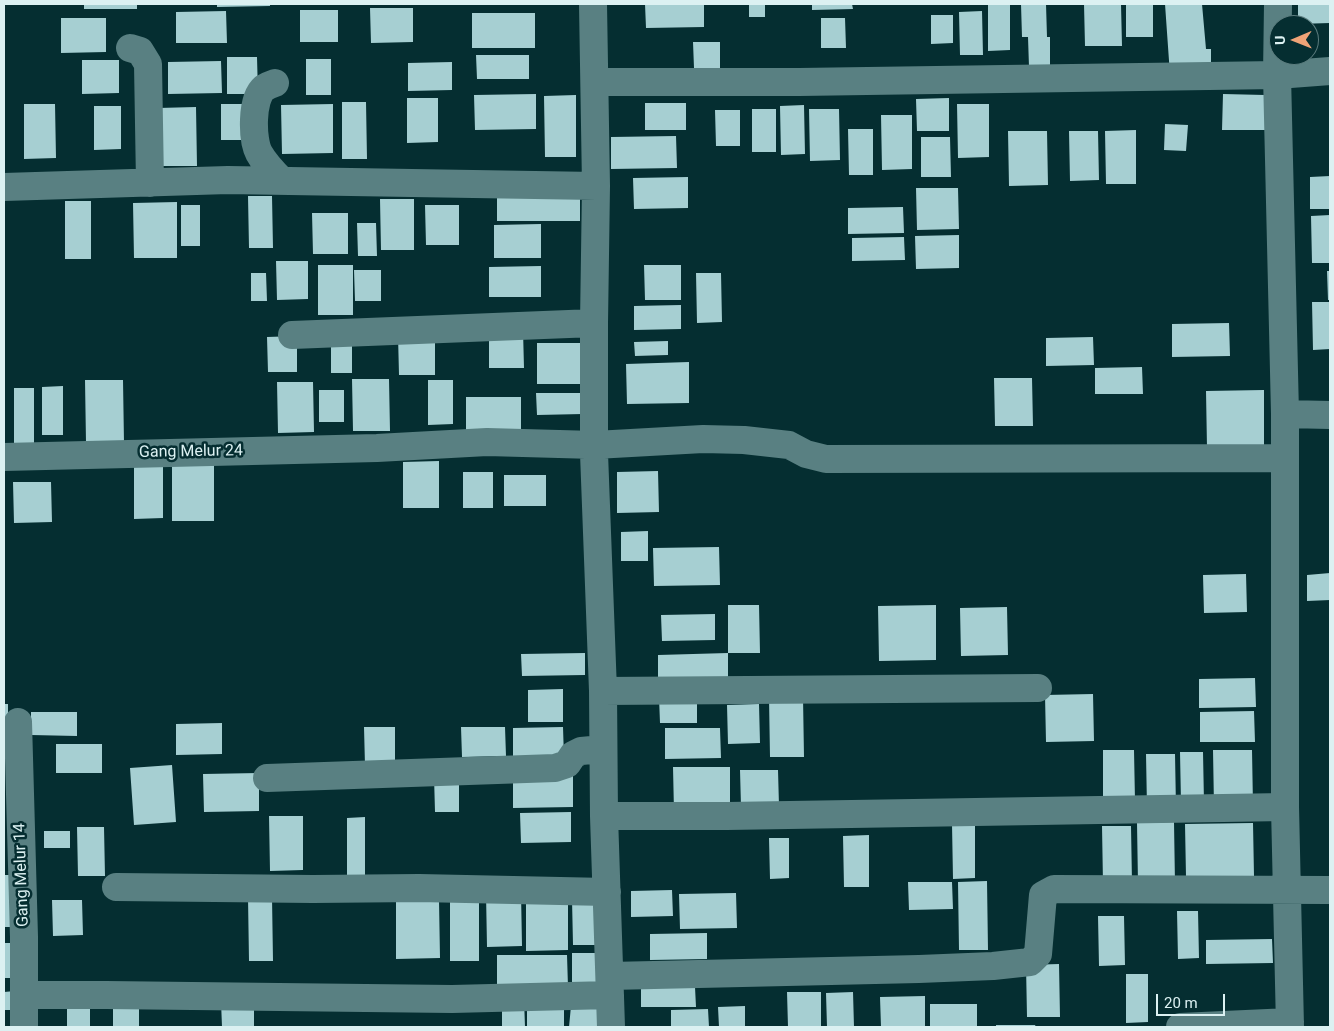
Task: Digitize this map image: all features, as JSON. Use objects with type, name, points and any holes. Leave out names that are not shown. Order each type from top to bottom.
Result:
[{"type":"street","points":[[593,4],[596,186],[595,445],[611,1027]]},
{"type":"street","points":[[1180,1027],[1290,1025],[1286,807],[1285,414],[1277,75],[1278,4]]},
{"type":"street","points":[[130,48],[140,51],[148,64],[150,183]]},
{"type":"street","points":[[595,82],[799,82],[1277,75],[1330,71]]},
{"type":"street","points":[[275,83],[263,88],[259,96],[254,126],[255,141],[259,152],[276,174]]},
{"type":"street","points":[[4,187],[228,180],[276,174],[596,186]]},
{"type":"street","points":[[292,335],[594,323]]},
{"type":"street","points":[[1285,414],[1330,414]]},
{"type":"street","name":"Gang Melur 24","points":[[4,457],[377,448],[487,442],[595,445],[702,439],[744,440],[789,445],[806,454],[826,459],[1284,458]]},
{"type":"street","points":[[603,690],[1038,688]]},
{"type":"street","name":"Gang Melur 14","points":[[18,722],[14,936],[24,995],[24,1027]]},
{"type":"street","points":[[267,778],[554,768],[567,764],[573,755],[581,751],[603,749]]},
{"type":"street","points":[[604,816],[746,816],[1286,807]]},
{"type":"street","points":[[116,887],[419,888],[607,892]]},
{"type":"street","points":[[24,995],[452,999],[610,986],[993,966],[1030,962],[1038,954],[1044,895],[1054,890],[1330,890]]},
{"type":"building","points":[[84,4],[137,4],[137,9],[84,9]]},
{"type":"building","points":[[217,4],[270,4],[270,6],[217,7]]},
{"type":"building","points":[[645,4],[704,4],[704,27],[646,28]]},
{"type":"building","points":[[749,4],[765,4],[765,17],[749,17]]},
{"type":"building","points":[[812,4],[852,4],[853,9],[812,10]]},
{"type":"building","points":[[988,4],[1010,4],[1010,50],[988,51]]},
{"type":"building","points":[[1021,4],[1046,4],[1047,37],[1050,37],[1050,66],[1029,67],[1028,37],[1022,37]]},
{"type":"building","points":[[1084,4],[1121,4],[1122,46],[1085,46]]},
{"type":"building","points":[[1126,4],[1153,4],[1153,37],[1126,37]]},
{"type":"building","points":[[1165,4],[1202,4],[1206,49],[1211,49],[1211,74],[1170,75]]},
{"type":"building","points":[[1298,4],[1330,4],[1330,23],[1319,23],[1319,15],[1298,15]]},
{"type":"building","points":[[370,8],[413,8],[413,42],[371,43]]},
{"type":"building","points":[[300,10],[338,10],[338,42],[300,42]]},
{"type":"building","points":[[226,11],[227,43],[176,43],[176,12]]},
{"type":"building","points":[[982,11],[983,55],[960,55],[959,12]]},
{"type":"building","points":[[472,13],[535,13],[535,48],[472,48]]},
{"type":"building","points":[[931,15],[953,15],[953,43],[931,44]]},
{"type":"building","points":[[61,18],[106,18],[106,52],[61,53]]},
{"type":"building","points":[[821,18],[845,18],[846,48],[821,48]]},
{"type":"building","points":[[693,42],[720,42],[720,68],[694,68]]},
{"type":"building","points":[[476,55],[529,55],[529,79],[477,79]]},
{"type":"building","points":[[227,57],[257,57],[258,94],[227,94]]},
{"type":"building","points":[[306,59],[331,59],[331,95],[306,95]]},
{"type":"building","points":[[82,60],[119,60],[119,93],[82,94]]},
{"type":"building","points":[[221,61],[222,93],[168,94],[168,62]]},
{"type":"building","points":[[452,62],[452,90],[408,91],[408,63]]},
{"type":"building","points":[[536,94],[536,129],[475,130],[474,95]]},
{"type":"building","points":[[1223,94],[1265,95],[1265,130],[1222,130]]},
{"type":"building","points":[[576,95],[576,157],[545,157],[544,96]]},
{"type":"building","points":[[407,98],[438,98],[438,142],[407,143]]},
{"type":"building","points":[[949,98],[949,131],[917,131],[916,99]]},
{"type":"building","points":[[342,102],[366,102],[367,159],[342,159]]},
{"type":"building","points":[[645,103],[686,103],[686,130],[645,130]]},
{"type":"building","points":[[24,104],[55,104],[56,158],[24,159]]},
{"type":"building","points":[[221,104],[251,104],[252,140],[221,140]]},
{"type":"building","points":[[333,104],[333,153],[282,154],[281,105]]},
{"type":"building","points":[[957,104],[989,104],[989,157],[958,158]]},
{"type":"building","points":[[804,105],[805,154],[781,155],[780,106]]},
{"type":"building","points":[[94,106],[121,106],[121,149],[94,150]]},
{"type":"building","points":[[196,107],[197,166],[158,166],[158,108]]},
{"type":"building","points":[[752,109],[776,109],[776,152],[752,152]]},
{"type":"building","points":[[809,109],[839,109],[840,160],[810,161]]},
{"type":"building","points":[[715,110],[740,110],[740,146],[716,146]]},
{"type":"building","points":[[881,115],[912,115],[912,169],[882,170]]},
{"type":"building","points":[[1165,124],[1188,125],[1186,151],[1164,150]]},
{"type":"building","points":[[848,129],[873,129],[873,175],[849,175]]},
{"type":"building","points":[[1136,130],[1136,184],[1106,184],[1105,131]]},
{"type":"building","points":[[1008,131],[1047,131],[1048,185],[1009,186]]},
{"type":"building","points":[[1069,131],[1098,131],[1099,180],[1070,181]]},
{"type":"building","points":[[676,136],[677,168],[611,169],[611,137]]},
{"type":"building","points":[[921,137],[950,137],[951,177],[921,177]]},
{"type":"building","points":[[1330,176],[1330,209],[1310,209],[1310,177]]},
{"type":"building","points":[[688,177],[688,208],[634,209],[633,178]]},
{"type":"building","points":[[916,188],[958,188],[959,229],[917,230]]},
{"type":"building","points":[[248,196],[272,196],[273,248],[249,248]]},
{"type":"building","points":[[497,197],[580,197],[580,221],[497,221]]},
{"type":"building","points":[[380,199],[414,199],[414,250],[381,250]]},
{"type":"building","points":[[65,201],[91,201],[91,259],[65,259]]},
{"type":"building","points":[[177,202],[177,258],[134,258],[133,203]]},
{"type":"building","points":[[181,205],[200,205],[200,246],[181,246]]},
{"type":"building","points":[[425,205],[459,205],[459,245],[426,245]]},
{"type":"building","points":[[903,207],[904,233],[848,234],[848,208]]},
{"type":"building","points":[[312,213],[348,213],[348,254],[313,254]]},
{"type":"building","points":[[1330,215],[1330,263],[1312,263],[1311,216]]},
{"type":"building","points":[[357,223],[376,223],[377,256],[358,256]]},
{"type":"building","points":[[541,224],[541,258],[494,258],[494,225]]},
{"type":"building","points":[[959,235],[959,268],[916,269],[915,236]]},
{"type":"building","points":[[904,237],[905,260],[852,261],[852,238]]},
{"type":"building","points":[[276,261],[308,261],[308,299],[277,300]]},
{"type":"building","points":[[318,265],[353,265],[353,315],[318,315]]},
{"type":"building","points":[[644,265],[681,265],[681,300],[645,300]]},
{"type":"building","points":[[541,266],[541,297],[489,297],[489,267]]},
{"type":"building","points":[[354,270],[381,270],[381,301],[355,301]]},
{"type":"building","points":[[1327,271],[1330,271],[1330,300],[1328,300]]},
{"type":"building","points":[[251,273],[266,273],[267,301],[251,301]]},
{"type":"building","points":[[696,273],[721,273],[722,322],[697,323]]},
{"type":"building","points":[[1312,302],[1330,302],[1330,349],[1313,350]]},
{"type":"building","points":[[681,305],[681,329],[634,330],[634,306]]},
{"type":"building","points":[[1229,323],[1230,356],[1172,357],[1172,324]]},
{"type":"building","points":[[489,330],[523,330],[524,368],[489,368]]},
{"type":"building","points":[[398,335],[435,335],[435,375],[399,375]]},
{"type":"building","points":[[297,336],[297,372],[268,372],[267,337]]},
{"type":"building","points":[[1093,337],[1094,365],[1046,366],[1046,338]]},
{"type":"building","points":[[668,341],[668,355],[635,356],[634,342]]},
{"type":"building","points":[[537,343],[584,343],[584,384],[537,384]]},
{"type":"building","points":[[331,346],[352,346],[352,373],[331,373]]},
{"type":"building","points":[[689,362],[689,403],[627,404],[626,364]]},
{"type":"building","points":[[1142,367],[1143,394],[1095,394],[1095,368]]},
{"type":"building","points":[[994,378],[1032,378],[1033,426],[995,426]]},
{"type":"building","points":[[352,379],[389,379],[390,431],[353,431]]},
{"type":"building","points":[[85,380],[123,380],[124,443],[86,443]]},
{"type":"building","points":[[428,380],[453,380],[453,424],[428,425]]},
{"type":"building","points":[[277,382],[313,382],[314,432],[278,433]]},
{"type":"building","points":[[63,386],[63,435],[42,435],[42,387]]},
{"type":"building","points":[[14,388],[34,388],[34,443],[14,443]]},
{"type":"building","points":[[319,390],[344,390],[344,422],[319,422]]},
{"type":"building","points":[[1264,390],[1264,447],[1207,448],[1206,391]]},
{"type":"building","points":[[536,393],[583,393],[583,414],[537,415]]},
{"type":"building","points":[[466,397],[521,397],[521,434],[466,434]]},
{"type":"building","points":[[134,458],[163,458],[163,518],[134,519]]},
{"type":"building","points":[[172,459],[214,459],[214,521],[172,521]]},
{"type":"building","points":[[439,461],[439,508],[403,508],[403,462]]},
{"type":"building","points":[[658,471],[659,512],[617,513],[617,472]]},
{"type":"building","points":[[463,472],[493,472],[493,508],[463,508]]},
{"type":"building","points":[[504,475],[546,475],[546,506],[504,506]]},
{"type":"building","points":[[13,482],[51,482],[52,522],[14,523]]},
{"type":"building","points":[[648,531],[648,561],[621,561],[621,532]]},
{"type":"building","points":[[719,547],[720,585],[654,586],[653,548]]},
{"type":"building","points":[[1330,573],[1330,600],[1307,601],[1307,575]]},
{"type":"building","points":[[1246,574],[1247,612],[1204,613],[1203,575]]},
{"type":"building","points":[[728,605],[759,605],[760,653],[728,653]]},
{"type":"building","points":[[936,605],[936,660],[879,661],[878,606]]},
{"type":"building","points":[[1007,607],[1008,655],[961,656],[960,608]]},
{"type":"building","points":[[715,614],[715,640],[662,641],[661,615]]},
{"type":"building","points":[[585,653],[585,675],[522,676],[521,654]]},
{"type":"building","points":[[728,653],[728,682],[658,684],[658,655]]},
{"type":"building","points":[[1255,678],[1256,707],[1199,708],[1199,679]]},
{"type":"building","points":[[563,689],[563,722],[528,722],[528,690]]},
{"type":"building","points":[[1093,694],[1094,741],[1046,742],[1045,695]]},
{"type":"building","points":[[659,697],[697,697],[697,723],[660,723]]},
{"type":"building","points":[[769,697],[803,697],[804,757],[770,757]]},
{"type":"building","points":[[4,704],[8,704],[8,734],[4,734]]},
{"type":"building","points":[[759,704],[760,743],[728,744],[727,705]]},
{"type":"building","points":[[1254,711],[1255,742],[1200,742],[1200,712]]},
{"type":"building","points":[[31,712],[77,712],[77,736],[31,735]]},
{"type":"building","points":[[222,723],[222,754],[176,755],[176,724]]},
{"type":"building","points":[[364,727],[395,727],[395,766],[365,766]]},
{"type":"building","points":[[461,727],[505,727],[506,756],[462,757]]},
{"type":"building","points":[[563,727],[564,758],[513,758],[513,728]]},
{"type":"building","points":[[665,728],[720,728],[721,758],[665,759]]},
{"type":"building","points":[[56,744],[102,744],[102,773],[56,773]]},
{"type":"building","points":[[1103,750],[1134,750],[1135,801],[1103,802]]},
{"type":"building","points":[[1213,750],[1252,750],[1253,806],[1214,807]]},
{"type":"building","points":[[1180,752],[1203,752],[1204,803],[1181,803]]},
{"type":"building","points":[[1146,754],[1175,754],[1176,808],[1147,808]]},
{"type":"building","points":[[172,765],[176,822],[134,825],[130,768]]},
{"type":"building","points":[[673,767],[730,767],[730,811],[674,812]]},
{"type":"building","points":[[573,769],[573,807],[513,808],[513,770]]},
{"type":"building","points":[[740,770],[778,770],[779,806],[741,807]]},
{"type":"building","points":[[259,773],[259,811],[204,812],[203,774]]},
{"type":"building","points":[[459,775],[459,812],[435,812],[434,776]]},
{"type":"building","points":[[571,812],[571,842],[521,843],[520,813]]},
{"type":"building","points":[[269,816],[303,816],[303,870],[270,871]]},
{"type":"building","points":[[365,817],[365,878],[347,878],[347,818]]},
{"type":"building","points":[[1174,822],[1175,884],[1138,884],[1137,823]]},
{"type":"building","points":[[1253,823],[1254,876],[1186,877],[1185,824]]},
{"type":"building","points":[[952,824],[975,824],[975,878],[953,879]]},
{"type":"building","points":[[1102,826],[1131,826],[1132,883],[1103,884]]},
{"type":"building","points":[[77,827],[104,827],[105,876],[78,876]]},
{"type":"building","points":[[44,831],[70,831],[70,848],[44,848]]},
{"type":"building","points":[[869,835],[869,887],[844,887],[843,836]]},
{"type":"building","points":[[769,838],[789,838],[789,878],[770,879]]},
{"type":"building","points":[[4,875],[18,875],[19,927],[4,927]]},
{"type":"building","points":[[987,881],[988,950],[959,950],[958,882]]},
{"type":"building","points":[[908,882],[952,882],[953,909],[909,910]]},
{"type":"building","points":[[672,890],[673,916],[631,917],[631,891]]},
{"type":"building","points":[[521,892],[522,946],[487,947],[486,893]]},
{"type":"building","points":[[736,893],[737,928],[680,929],[679,894]]},
{"type":"building","points":[[248,897],[272,897],[273,961],[249,961]]},
{"type":"building","points":[[572,899],[603,899],[604,945],[573,945]]},
{"type":"building","points":[[52,900],[82,900],[83,935],[53,936]]},
{"type":"building","points":[[439,900],[440,958],[396,959],[396,901]]},
{"type":"building","points":[[450,902],[479,902],[479,961],[450,961]]},
{"type":"building","points":[[568,902],[568,950],[526,951],[526,903]]},
{"type":"building","points":[[1177,911],[1198,911],[1199,958],[1178,959]]},
{"type":"building","points":[[1098,916],[1124,916],[1125,965],[1099,966]]},
{"type":"building","points":[[707,933],[707,959],[650,960],[650,934]]},
{"type":"building","points":[[1272,939],[1273,963],[1206,964],[1206,940]]},
{"type":"building","points":[[4,943],[23,943],[23,978],[4,978]]},
{"type":"building","points":[[572,953],[606,953],[606,991],[572,991]]},
{"type":"building","points":[[497,955],[567,955],[568,987],[497,988]]},
{"type":"building","points":[[1059,964],[1060,1017],[1027,1017],[1026,965]]},
{"type":"building","points":[[1126,974],[1148,974],[1148,1022],[1126,1023]]},
{"type":"building","points":[[695,987],[696,1007],[641,1007],[641,988]]},
{"type":"building","points":[[15,991],[16,1010],[4,1010],[4,992]]},
{"type":"building","points":[[787,992],[821,992],[821,1027],[788,1027]]},
{"type":"building","points":[[853,992],[854,1027],[827,1027],[826,993]]},
{"type":"building","points":[[925,996],[925,1027],[881,1027],[880,997]]},
{"type":"building","points":[[67,997],[90,997],[90,1027],[67,1027]]},
{"type":"building","points":[[564,997],[564,1027],[527,1027],[527,998]]},
{"type":"building","points":[[502,999],[524,999],[525,1027],[502,1027]]},
{"type":"building","points":[[113,1000],[139,1000],[139,1027],[113,1027]]},
{"type":"building","points":[[221,1001],[254,1001],[254,1027],[222,1027]]},
{"type":"building","points":[[930,1004],[977,1004],[977,1027],[930,1027]]},
{"type":"building","points":[[571,1006],[605,1008],[604,1027],[569,1027]]},
{"type":"building","points":[[745,1006],[745,1027],[719,1027],[718,1007]]},
{"type":"building","points":[[708,1009],[709,1027],[671,1027],[671,1010]]},
{"type":"building","points":[[996,1025],[1035,1025],[1036,1027],[996,1027]]}]
